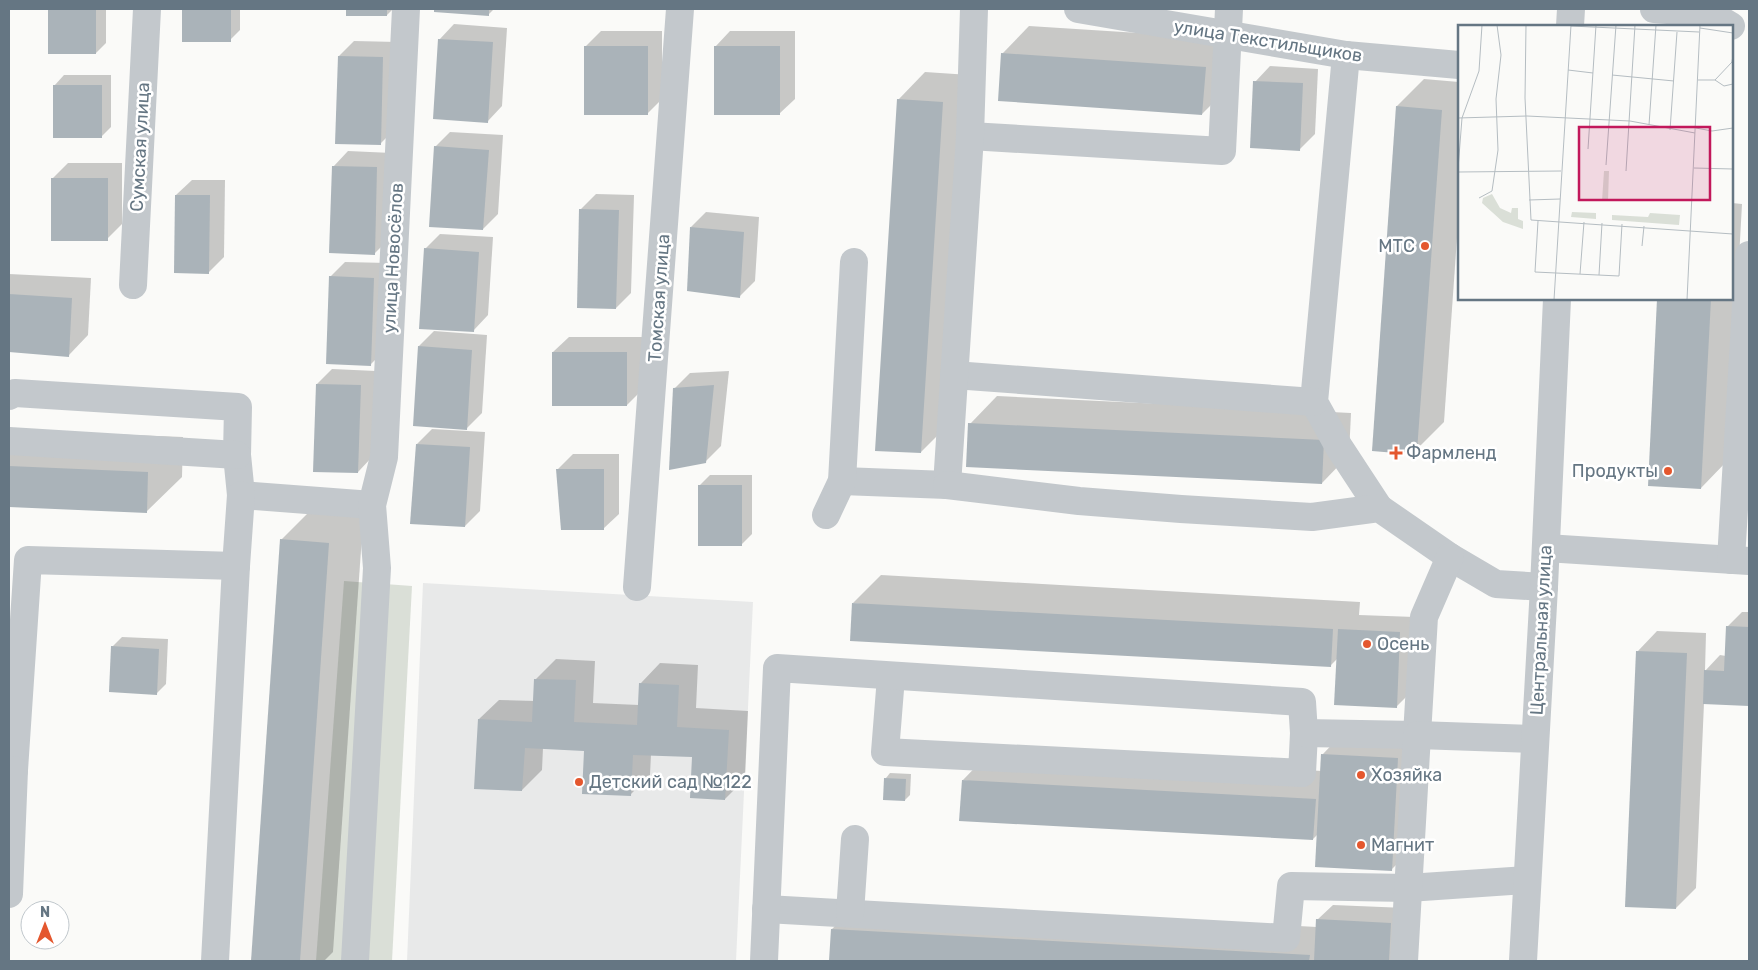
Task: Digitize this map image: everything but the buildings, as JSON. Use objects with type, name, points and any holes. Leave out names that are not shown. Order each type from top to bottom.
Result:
[{"type":"street","name":"Сумская улица","points":[[133,285],[147,9]]},
{"type":"street","name":"улица Новосёлов","points":[[355,961],[377,568],[372,505],[384,457],[406,9]]},
{"type":"street","name":"Томская улица","points":[[637,586],[680,9]]},
{"type":"street","points":[[947,485],[970,136],[974,9]]},
{"type":"street","name":"улица Текстильщиков","points":[[1078,9],[1346,56],[1458,65]]},
{"type":"street","points":[[970,136],[1222,151],[1229,9]]},
{"type":"street","points":[[1570,25],[1571,9]]},
{"type":"street","points":[[1654,9],[1709,13],[1728,25]]},
{"type":"street","points":[[1733,28],[1749,37]]},
{"type":"street","points":[[1346,56],[1314,402],[1339,447],[1379,508],[1450,556],[1496,584],[1544,587]]},
{"type":"street","points":[[1546,548],[1740,560],[1749,255]]},
{"type":"street","points":[[826,515],[842,481],[854,262]]},
{"type":"street","name":"Центральная улица","points":[[1523,961],[1544,587],[1557,300]]},
{"type":"street","points":[[954,375],[1314,402]]},
{"type":"street","points":[[9,396],[15,394],[238,407],[237,455],[241,494],[215,961]]},
{"type":"street","points":[[9,441],[237,455]]},
{"type":"street","points":[[842,481],[947,485],[1080,501],[1312,517],[1379,508]]},
{"type":"street","points":[[241,494],[372,505]]},
{"type":"street","points":[[1404,961],[1424,617],[1450,556]]},
{"type":"street","points":[[9,894],[11,770],[28,560],[236,566]]},
{"type":"street","points":[[764,961],[777,668],[891,677],[1302,702],[1304,733],[1302,773],[885,752],[891,677]]},
{"type":"street","points":[[1304,733],[1535,739]]},
{"type":"street","points":[[850,914],[855,839]]},
{"type":"street","points":[[766,909],[1286,938],[1292,886],[1408,888],[1527,880]]},
{"type":"shaded area","points":[[344,581],[412,586],[392,961],[316,961]]},
{"type":"shaded area","name":"Детский сад №122","points":[[423,583],[753,602],[736,961],[407,961]]},
{"type":"place","name":"МТС","points":[[1425,246]]},
{"type":"place","name":"Фармленд","points":[[1396,453]]},
{"type":"place","name":"Продукты","points":[[1668,471]]},
{"type":"place","name":"Осень","points":[[1367,644]]},
{"type":"place","name":"Хозяйка","points":[[1361,775]]},
{"type":"place","name":"Детский сад №122","points":[[579,782]]},
{"type":"place","name":"Магнит","points":[[1361,845]]}]
